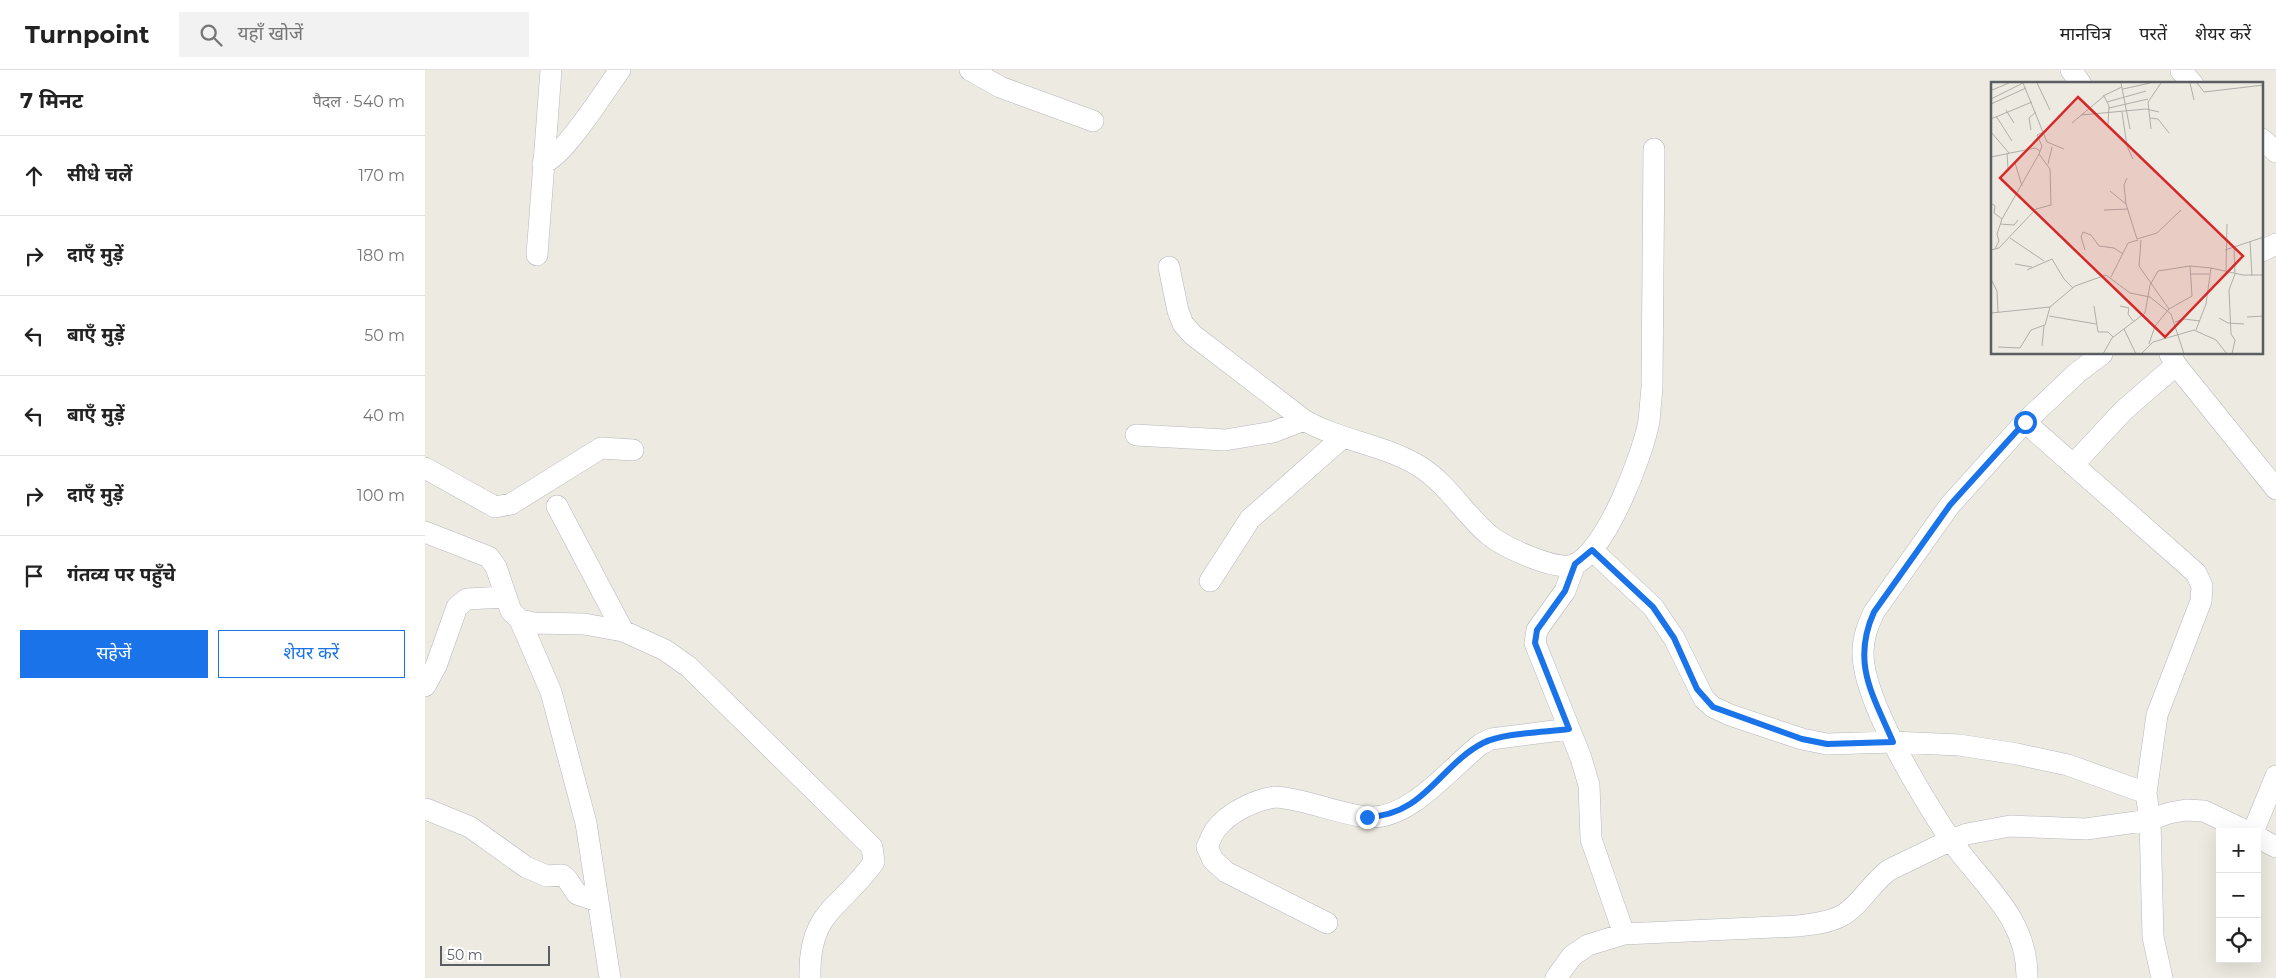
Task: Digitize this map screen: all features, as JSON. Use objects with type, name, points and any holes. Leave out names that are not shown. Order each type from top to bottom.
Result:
[{"type":"street","points":[[537,255],[551,70]]},
{"type":"street","points":[[543,163],[555,156],[571,137],[620,70]]},
{"type":"street","points":[[970,70],[1000,87],[1093,121]]},
{"type":"street","points":[[2071,70],[2080,82]]},
{"type":"street","points":[[2263,139],[2276,152]]},
{"type":"street","points":[[1169,267],[1183,324],[1193,334],[1303,420],[1322,431],[1385,450],[1423,469],[1444,486],[1489,535],[1505,545],[1545,562],[1568,566],[1575,564],[1592,550],[1611,521],[1639,459],[1649,422],[1652,387],[1654,148]]},
{"type":"street","points":[[2263,250],[2276,244]]},
{"type":"street","points":[[2027,978],[2025,950],[2019,930],[2003,904],[1951,840],[1893,742],[1867,680],[1863,653],[1865,632],[1874,612],[1950,505],[2025,422],[2078,372],[2101,355]]},
{"type":"street","points":[[2073,465],[2173,359],[2276,489]]},
{"type":"street","points":[[1136,435],[1225,440],[1273,432],[1303,420]]},
{"type":"street","points":[[2025,422],[2196,573],[2202,586],[2201,601],[2157,715],[2146,793],[2151,820],[2153,937],[2162,978]]},
{"type":"street","points":[[1210,581],[1250,519],[1342,438]]},
{"type":"street","points":[[425,468],[495,507],[511,504],[601,448],[633,450]]},
{"type":"street","points":[[557,506],[623,631]]},
{"type":"street","points":[[425,532],[489,557],[496,566],[511,612],[520,620],[551,692],[586,823],[610,978]]},
{"type":"street","points":[[1592,550],[1653,607],[1674,638],[1697,689],[1713,707],[1802,739],[1827,744],[1893,742],[1959,746],[2048,760],[2146,793]]},
{"type":"street","points":[[1575,564],[1565,591],[1537,630],[1535,643],[1589,785],[1591,839],[1624,934]]},
{"type":"street","points":[[425,686],[436,666],[457,607],[467,599],[505,597]]},
{"type":"street","points":[[520,620],[534,623],[584,624],[623,631],[665,650],[689,667],[872,848],[874,862],[866,873],[824,915],[814,934],[809,956],[810,978]]},
{"type":"street","points":[[1327,923],[1226,872],[1213,860],[1207,847],[1215,830],[1225,820],[1259,799],[1275,797],[1367,817],[1384,817],[1400,811],[1413,802],[1486,742],[1569,729]]},
{"type":"street","points":[[2255,828],[2276,776]]},
{"type":"street","points":[[426,809],[469,827],[526,867],[547,876],[562,875],[577,894],[598,901]]},
{"type":"street","points":[[1556,978],[1572,956],[1588,946],[1624,934],[1798,926],[1827,921],[1851,909],[1880,877],[1889,870],[1967,834],[2010,826],[2086,829],[2151,820],[2177,812],[2204,811],[2239,828]]},
{"type":"street","points":[[2261,839],[2276,847]]},
{"type":"route","points":[[1367,817],[1384,817],[1400,811],[1481,744],[1491,739],[1569,729],[1535,643],[1535,637],[1537,630],[1565,591],[1575,564],[1592,550],[1653,607],[1674,638],[1697,689],[1713,707],[1802,739],[1827,744],[1893,742],[1867,680],[1863,653],[1865,632],[1874,612],[1950,505],[2025,422]]}]
